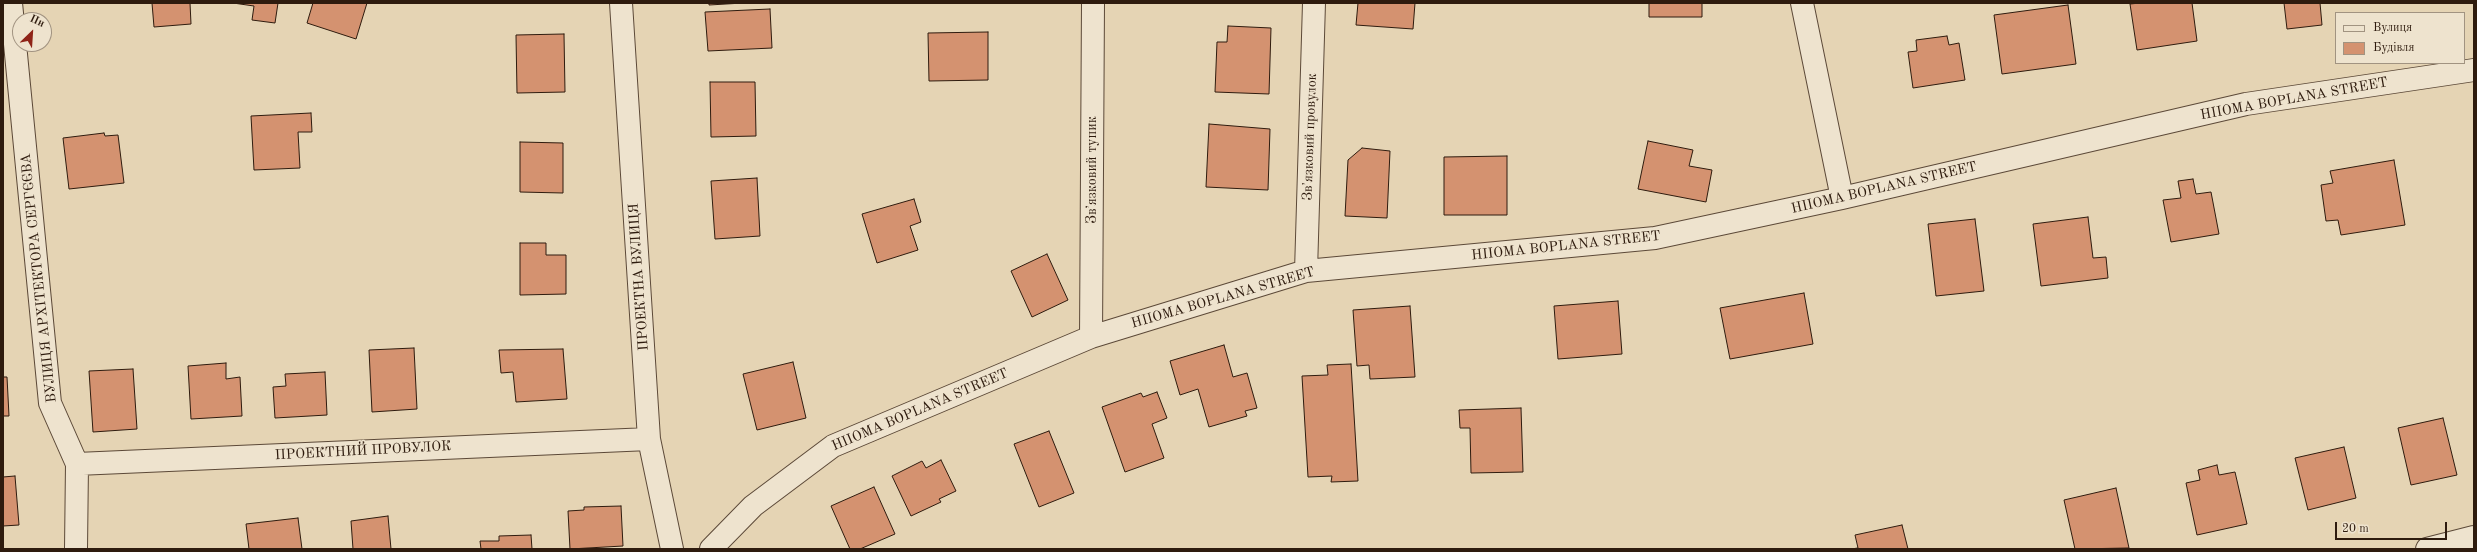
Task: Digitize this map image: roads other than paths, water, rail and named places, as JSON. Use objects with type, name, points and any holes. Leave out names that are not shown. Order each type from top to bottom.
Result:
[{"type":"street","name":"ВУЛИЦЯ АРХІТЕКТОРА СЕРГЄЄВА","points":[[11,3],[50,403],[78,464],[76,549]]},
{"type":"street","name":"ПРОЕКТНА ВУЛИЦЯ","points":[[621,3],[649,438],[672,549]]},
{"type":"street","name":"Звʼязковий тупик","points":[[1091,338],[1093,3]]},
{"type":"street","name":"Звʼязковий провулок","points":[[1306,271],[1314,3]]},
{"type":"street","points":[[1802,3],[1842,198]]},
{"type":"street","name":"HIIOMA BOPLANA STREET","points":[[711,549],[753,506],[833,446],[1091,338],[1306,271],[1655,238],[1842,198],[2246,104],[2474,70]]},
{"type":"street","name":"ПРОЕКТНИЙ ПРОВУЛОК","points":[[78,464],[649,438]]},
{"type":"street","points":[[2427,549],[2474,537]]}]
